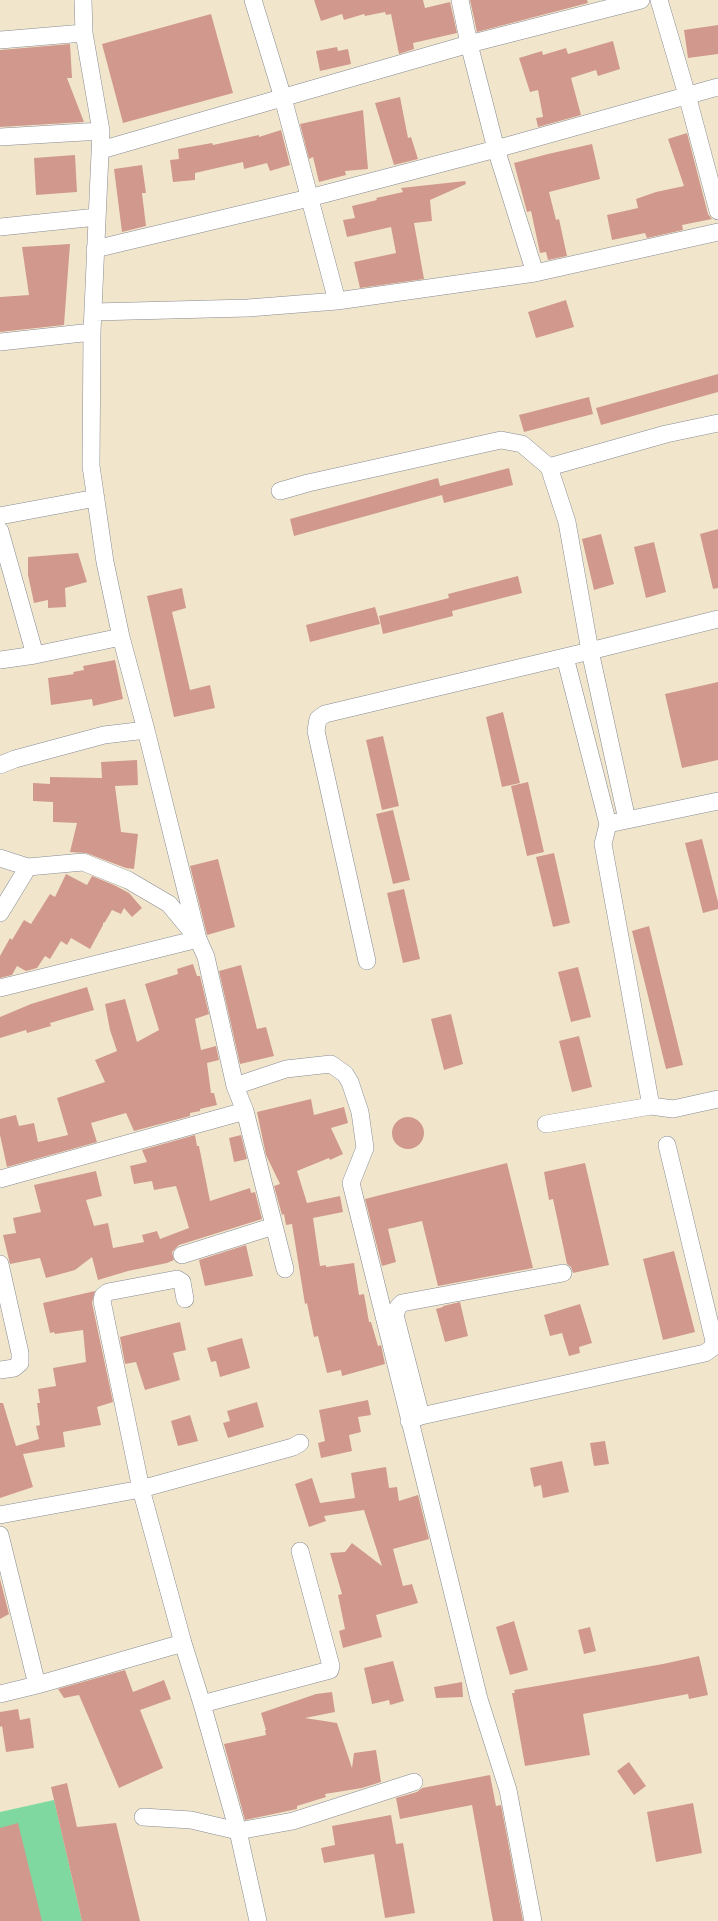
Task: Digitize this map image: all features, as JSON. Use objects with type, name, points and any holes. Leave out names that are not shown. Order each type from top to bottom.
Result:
[{"type":"street","points":[[83,0],[84,33],[101,131],[92,332],[91,466],[105,562],[121,637],[146,730],[198,939],[206,957],[235,1086],[245,1111],[286,1269]]},
{"type":"street","points":[[253,0],[283,98],[337,301]]},
{"type":"street","points":[[460,0],[469,44],[496,149],[535,273]]},
{"type":"street","points":[[101,150],[469,44],[641,0]]},
{"type":"street","points":[[659,0],[687,95],[718,211]]},
{"type":"street","points":[[0,40],[84,33]]},
{"type":"street","points":[[95,249],[309,198],[496,149],[718,87]]},
{"type":"street","points":[[0,137],[101,131]]},
{"type":"street","points":[[0,227],[97,218]]},
{"type":"street","points":[[94,312],[248,308],[337,301],[535,273],[718,232]]},
{"type":"street","points":[[0,342],[92,332]]},
{"type":"street","points":[[549,468],[666,434],[718,424]]},
{"type":"street","points":[[280,491],[308,483],[500,440],[522,444],[549,468],[567,522],[590,651],[627,820]]},
{"type":"street","points":[[0,516],[96,498]]},
{"type":"street","points":[[0,531],[35,655]]},
{"type":"street","points":[[367,960],[316,731],[318,719],[325,714],[718,619]]},
{"type":"street","points":[[0,660],[35,655],[121,637]]},
{"type":"street","points":[[565,657],[608,824],[603,844],[651,1106]]},
{"type":"street","points":[[0,765],[15,759],[104,735],[146,730]]},
{"type":"street","points":[[608,824],[718,801]]},
{"type":"street","points":[[0,858],[28,867],[84,862],[128,880],[169,904],[198,939]]},
{"type":"street","points":[[0,913],[28,867]]},
{"type":"street","points":[[0,988],[198,939]]},
{"type":"street","points":[[235,1086],[286,1069],[331,1064],[345,1074],[350,1082],[360,1112],[365,1148],[351,1183],[415,1419],[480,1699],[508,1790],[533,1921]]},
{"type":"street","points":[[546,1124],[651,1106],[673,1109],[718,1099]]},
{"type":"street","points":[[0,1179],[245,1111]]},
{"type":"street","points":[[415,1419],[705,1353],[712,1348],[714,1341],[668,1145]]},
{"type":"street","points":[[182,1255],[274,1226]]},
{"type":"street","points":[[0,1264],[20,1353],[20,1363],[14,1368],[0,1370]]},
{"type":"street","points":[[415,1419],[396,1315],[398,1307],[402,1303],[562,1273]]},
{"type":"street","points":[[185,1299],[182,1282],[180,1279],[108,1292],[103,1296],[102,1302],[141,1489],[183,1643],[238,1831],[258,1921]]},
{"type":"street","points":[[0,1515],[141,1489],[293,1447],[300,1443]]},
{"type":"street","points":[[0,1535],[37,1685]]},
{"type":"street","points":[[202,1704],[330,1670],[331,1666],[300,1551]]},
{"type":"street","points":[[0,1694],[37,1685],[183,1643]]},
{"type":"street","points":[[143,1817],[191,1820],[238,1831],[293,1821],[414,1782]]},
{"type":"green space","points":[[54,1800],[82,1921],[0,1921],[0,1812]]},
{"type":"building","points":[[314,0],[423,0],[425,8],[450,2],[457,33],[413,43],[414,49],[399,54],[391,14],[386,15],[385,12],[365,16],[364,14],[344,20],[342,14],[321,21]]},
{"type":"building","points":[[470,0],[587,0],[588,3],[477,32]]},
{"type":"building","points":[[211,14],[233,93],[123,123],[102,44]]},
{"type":"building","points":[[718,25],[718,54],[688,58],[684,30]]},
{"type":"building","points":[[613,41],[620,69],[598,76],[596,70],[571,78],[581,115],[538,127],[536,118],[543,117],[538,90],[530,92],[519,58],[542,51],[543,55],[566,48],[568,54]]},
{"type":"building","points":[[70,44],[72,78],[67,78],[84,122],[0,127],[0,50]]},
{"type":"building","points":[[337,47],[338,51],[348,49],[351,64],[320,71],[316,51]]},
{"type":"building","points":[[400,97],[408,138],[411,137],[418,159],[394,165],[375,103]]},
{"type":"building","points":[[363,110],[368,169],[345,171],[346,175],[319,182],[313,157],[309,159],[300,124]]},
{"type":"building","points":[[281,130],[290,165],[270,171],[267,163],[244,169],[243,162],[195,173],[195,180],[173,182],[170,160],[179,159],[178,149],[212,143],[213,145],[259,135],[259,137]]},
{"type":"building","points":[[687,133],[708,214],[712,219],[682,225],[683,230],[647,238],[645,233],[612,240],[607,215],[638,208],[636,199],[656,192],[684,186],[668,139]]},
{"type":"building","points":[[592,144],[600,179],[549,192],[556,220],[559,219],[567,256],[548,260],[546,252],[540,253],[531,211],[527,212],[514,163]]},
{"type":"building","points":[[75,155],[77,192],[36,195],[34,158]]},
{"type":"building","points":[[142,165],[146,193],[142,193],[146,226],[122,232],[114,169]]},
{"type":"building","points":[[465,181],[466,184],[430,200],[432,221],[414,223],[424,279],[360,288],[354,262],[396,253],[391,227],[347,237],[343,220],[355,218],[352,206],[377,200],[376,198],[403,192],[401,188]]},
{"type":"building","points":[[70,244],[64,325],[0,332],[0,297],[29,295],[22,247]]},
{"type":"building","points":[[566,300],[574,327],[536,338],[528,312]]},
{"type":"building","points":[[718,374],[718,392],[601,425],[596,408]]},
{"type":"building","points":[[589,397],[593,414],[524,432],[519,415]]},
{"type":"building","points":[[509,468],[513,485],[444,503],[442,495],[294,536],[290,519],[438,478],[440,486]]},
{"type":"building","points":[[718,529],[718,588],[713,589],[700,534]]},
{"type":"building","points":[[601,534],[614,584],[594,590],[582,539]]},
{"type":"building","points":[[654,542],[666,592],[646,598],[634,547]]},
{"type":"building","points":[[78,553],[87,582],[65,588],[66,607],[48,608],[48,600],[34,603],[28,575],[28,557]]},
{"type":"building","points":[[518,576],[522,593],[452,611],[453,616],[383,634],[379,616],[449,598],[448,594]]},
{"type":"building","points":[[182,588],[186,608],[172,612],[190,690],[210,685],[215,708],[174,717],[147,596]]},
{"type":"building","points":[[375,607],[380,624],[310,642],[306,625]]},
{"type":"building","points":[[115,660],[123,699],[93,706],[92,699],[51,705],[48,678],[74,674],[73,672],[84,670],[83,666]]},
{"type":"building","points":[[718,682],[718,760],[682,768],[665,694]]},
{"type":"building","points":[[503,712],[520,783],[502,787],[486,717]]},
{"type":"building","points":[[383,736],[399,806],[382,810],[366,740]]},
{"type":"building","points":[[137,760],[138,785],[115,786],[121,832],[138,834],[134,869],[126,868],[86,853],[70,852],[77,823],[53,822],[53,802],[33,801],[33,783],[50,784],[50,777],[102,778],[101,762]]},
{"type":"building","points":[[528,782],[544,852],[527,856],[511,786]]},
{"type":"building","points":[[393,810],[410,880],[393,884],[376,814]]},
{"type":"building","points":[[702,839],[718,902],[718,909],[703,913],[685,843]]},
{"type":"building","points":[[554,853],[570,923],[553,927],[536,857]]},
{"type":"building","points":[[218,859],[235,927],[207,935],[190,866]]},
{"type":"building","points":[[66,874],[87,885],[92,876],[114,885],[129,893],[142,908],[132,917],[124,908],[121,914],[112,910],[103,923],[90,949],[71,938],[67,945],[61,941],[50,959],[45,956],[37,968],[26,971],[17,966],[12,975],[0,978],[0,956],[10,938],[12,940],[24,920],[31,924],[50,894],[55,897]]},
{"type":"building","points":[[404,889],[420,959],[403,963],[387,893]]},
{"type":"building","points":[[649,926],[683,1065],[666,1069],[632,931]]},
{"type":"building","points":[[193,964],[197,976],[200,976],[209,1014],[195,1019],[201,1050],[216,1046],[219,1060],[207,1063],[211,1093],[214,1093],[217,1105],[190,1113],[190,1116],[134,1131],[126,1113],[91,1123],[97,1142],[7,1167],[0,1135],[0,1119],[16,1115],[19,1126],[34,1123],[38,1142],[68,1135],[57,1098],[105,1082],[95,1060],[117,1051],[110,1030],[105,1004],[125,999],[137,1042],[159,1030],[145,984],[178,974],[177,969]]},
{"type":"building","points":[[241,965],[257,1029],[266,1027],[274,1056],[240,1064],[219,971]]},
{"type":"building","points":[[578,967],[591,1017],[571,1022],[558,972]]},
{"type":"building","points":[[87,987],[94,1010],[50,1023],[51,1026],[27,1033],[26,1030],[0,1038],[0,1017],[31,1004]]},
{"type":"building","points":[[451,1014],[463,1064],[444,1070],[431,1019]]},
{"type":"building","points":[[579,1036],[592,1087],[572,1092],[559,1041]]},
{"type":"building","points":[[311,1099],[314,1115],[344,1107],[348,1123],[331,1128],[343,1154],[297,1171],[307,1203],[340,1196],[343,1212],[313,1218],[320,1266],[326,1265],[326,1267],[354,1263],[359,1295],[364,1294],[369,1322],[371,1322],[378,1346],[381,1345],[385,1364],[342,1376],[341,1370],[327,1373],[318,1336],[314,1337],[307,1303],[305,1304],[292,1224],[286,1225],[284,1214],[282,1215],[274,1186],[280,1184],[266,1155],[257,1112]]},
{"type":"building","points":[[405,1117],[411,1117],[420,1121],[424,1133],[420,1145],[411,1149],[405,1149],[396,1145],[392,1136],[392,1130],[396,1121]]},
{"type":"building","points":[[195,1135],[197,1146],[199,1146],[210,1201],[250,1188],[251,1193],[255,1192],[262,1219],[179,1245],[172,1252],[174,1260],[167,1263],[128,1271],[98,1280],[92,1257],[75,1270],[46,1278],[40,1258],[10,1264],[3,1235],[16,1233],[13,1218],[41,1212],[34,1185],[96,1171],[102,1196],[86,1200],[94,1226],[108,1223],[113,1248],[144,1242],[142,1235],[157,1231],[160,1239],[189,1228],[176,1186],[154,1190],[152,1181],[134,1184],[130,1166],[147,1162],[142,1150]]},
{"type":"building","points":[[241,1135],[247,1159],[234,1162],[229,1138]]},
{"type":"building","points":[[507,1163],[533,1268],[438,1286],[422,1221],[388,1229],[396,1262],[382,1266],[365,1199]]},
{"type":"building","points":[[585,1163],[609,1265],[573,1273],[571,1267],[567,1264],[553,1199],[549,1200],[544,1172]]},
{"type":"building","points":[[246,1245],[253,1276],[205,1286],[199,1260]]},
{"type":"building","points":[[674,1251],[695,1332],[663,1340],[643,1259]]},
{"type":"building","points":[[95,1291],[92,1303],[113,1402],[97,1407],[101,1425],[63,1432],[65,1447],[23,1454],[33,1487],[0,1498],[0,1403],[3,1403],[16,1446],[39,1439],[36,1426],[40,1425],[37,1403],[40,1403],[38,1389],[56,1386],[53,1368],[86,1362],[83,1330],[55,1334],[54,1332],[50,1333],[43,1303]]},
{"type":"building","points":[[460,1302],[468,1336],[445,1342],[436,1309]]},
{"type":"building","points":[[580,1304],[592,1343],[579,1347],[580,1353],[569,1356],[562,1333],[550,1336],[544,1315]]},
{"type":"building","points":[[180,1322],[186,1350],[173,1353],[180,1380],[145,1390],[136,1362],[125,1364],[120,1337]]},
{"type":"building","points":[[242,1338],[250,1368],[220,1377],[216,1361],[211,1362],[207,1348]]},
{"type":"building","points":[[368,1400],[371,1415],[358,1417],[361,1432],[349,1435],[352,1451],[321,1458],[318,1443],[325,1441],[319,1410]]},
{"type":"building","points":[[257,1402],[264,1427],[228,1438],[223,1423],[230,1421],[227,1411]]},
{"type":"building","points":[[190,1415],[198,1441],[178,1446],[171,1421]]},
{"type":"building","points":[[605,1441],[609,1464],[594,1466],[590,1443]]},
{"type":"building","points":[[562,1461],[569,1492],[543,1498],[541,1485],[534,1487],[530,1468]]},
{"type":"building","points":[[386,1467],[389,1488],[397,1487],[399,1501],[418,1495],[429,1539],[393,1549],[403,1586],[412,1584],[418,1603],[376,1615],[382,1637],[343,1648],[339,1631],[345,1629],[338,1595],[342,1594],[330,1553],[345,1552],[352,1543],[382,1566],[364,1510],[324,1516],[326,1521],[309,1527],[295,1484],[312,1478],[320,1503],[355,1498],[351,1473]]},
{"type":"building","points":[[0,1579],[9,1614],[0,1619]]},
{"type":"building","points":[[514,1621],[528,1670],[510,1675],[496,1627]]},
{"type":"building","points":[[590,1627],[596,1651],[584,1654],[578,1630]]},
{"type":"building","points":[[699,1656],[708,1695],[689,1699],[688,1694],[583,1714],[590,1755],[525,1766],[512,1693],[515,1693],[514,1690],[663,1664]]},
{"type":"building","points":[[393,1661],[404,1701],[390,1705],[389,1700],[372,1704],[364,1668]]},
{"type":"building","points":[[125,1670],[133,1692],[164,1680],[171,1699],[140,1710],[163,1768],[119,1788],[79,1695],[64,1698],[58,1689]]},
{"type":"building","points":[[462,1682],[463,1697],[436,1698],[434,1687]]},
{"type":"building","points":[[332,1692],[335,1712],[305,1718],[337,1723],[352,1768],[354,1753],[376,1750],[381,1782],[362,1788],[325,1794],[326,1797],[297,1806],[297,1809],[245,1820],[224,1744],[266,1735],[261,1713],[316,1694]]},
{"type":"building","points":[[18,1709],[20,1720],[30,1718],[34,1748],[6,1752],[2,1726],[0,1727],[0,1712]]},
{"type":"building","points":[[629,1762],[646,1786],[634,1795],[617,1771]]},
{"type":"building","points":[[490,1775],[496,1806],[501,1805],[523,1921],[493,1921],[472,1805],[400,1819],[396,1798],[417,1792],[422,1788]]},
{"type":"building","points":[[67,1783],[77,1827],[116,1823],[140,1921],[82,1921],[51,1787]]},
{"type":"building","points":[[693,1803],[702,1853],[656,1862],[647,1812]]},
{"type":"building","points":[[391,1815],[396,1844],[403,1843],[415,1913],[385,1918],[374,1854],[324,1863],[321,1848],[335,1845],[332,1826]]},
{"type":"building","points":[[18,1823],[42,1921],[0,1921],[0,1828]]}]
